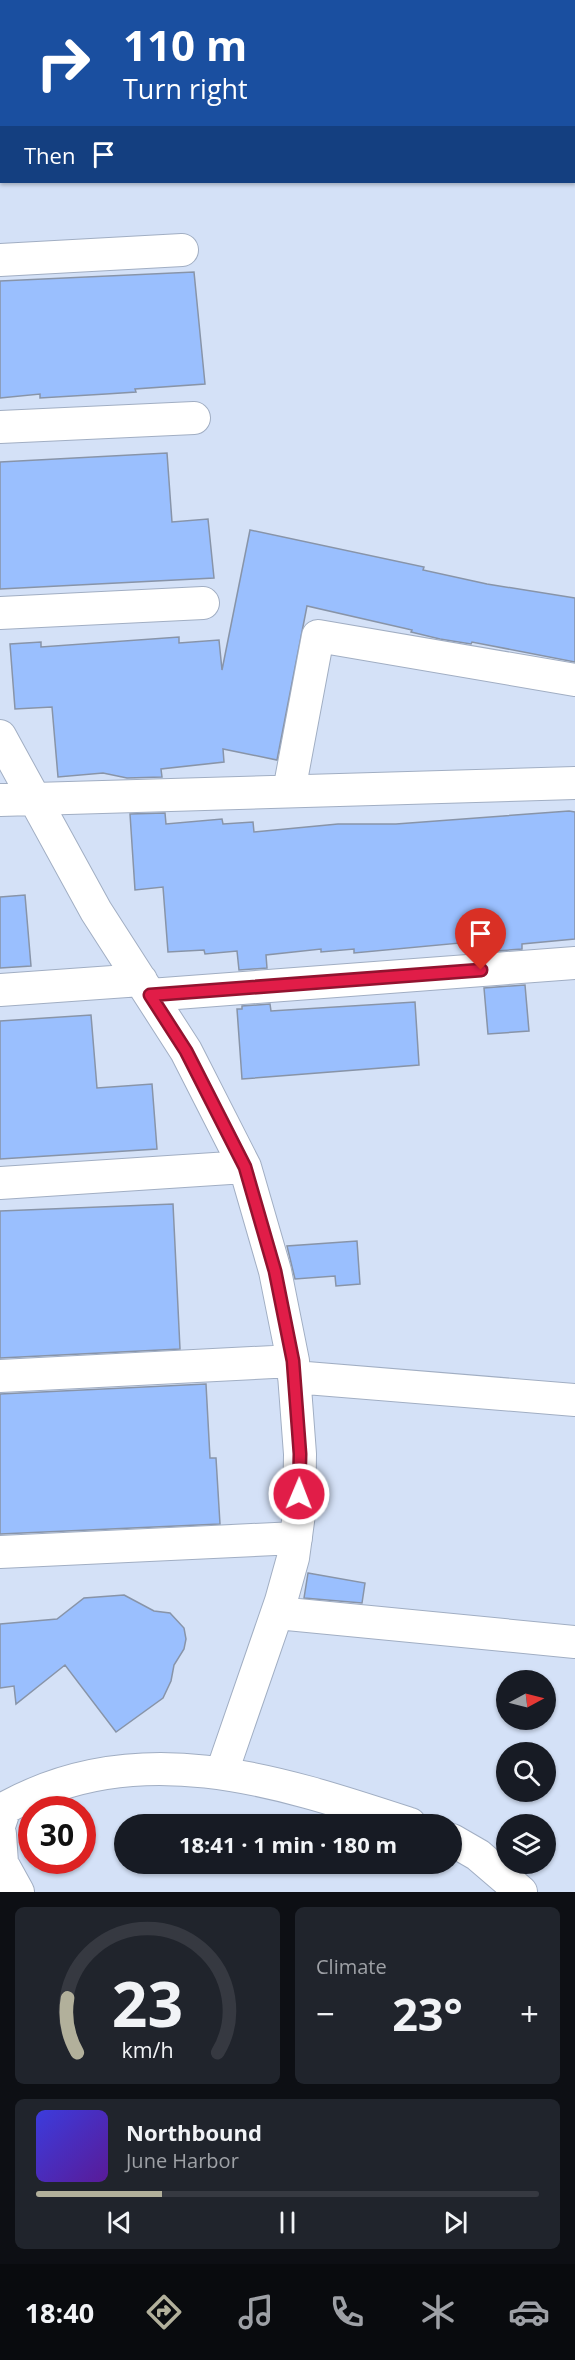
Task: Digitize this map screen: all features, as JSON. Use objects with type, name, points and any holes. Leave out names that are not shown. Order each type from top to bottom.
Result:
[{"type":"street","points":[[0,260],[182,250]]},
{"type":"street","points":[[0,427],[194,418]]},
{"type":"street","points":[[0,613],[203,603]]},
{"type":"street","points":[[289,791],[318,636],[575,680]]},
{"type":"street","points":[[0,736],[96,911],[186,1051],[245,1167],[275,1271],[293,1369],[300,1454],[299,1514],[293,1558],[277,1613],[222,1772]]},
{"type":"street","points":[[0,800],[575,783]]},
{"type":"street","points":[[0,990],[145,988],[575,963]]},
{"type":"street","points":[[0,1183],[245,1167]]},
{"type":"street","points":[[0,1376],[293,1369],[575,1400]]},
{"type":"street","points":[[0,1552],[296,1538]]},
{"type":"street","points":[[277,1613],[575,1642]]},
{"type":"street","points":[[0,1823],[5,1808],[30,1794],[74,1779],[146,1767],[222,1772],[301,1791],[378,1814]]},
{"type":"street","points":[[0,1834],[2,1863],[18,1892]]},
{"type":"street","points":[[462,1846],[478,1855],[521,1892]]},
{"type":"building","points":[[194,272],[205,384],[135,389],[136,392],[40,398],[40,394],[0,398],[0,281]]},
{"type":"building","points":[[167,453],[172,522],[208,519],[214,578],[0,589],[0,462]]},
{"type":"building","points":[[250,530],[424,567],[423,570],[487,584],[575,598],[575,662],[472,642],[471,644],[440,639],[411,632],[412,630],[307,606],[277,760],[223,749],[224,762],[161,769],[162,777],[127,778],[103,773],[58,777],[52,707],[15,709],[10,644],[41,642],[41,647],[179,637],[179,643],[219,640],[222,670]]},
{"type":"building","points":[[575,812],[575,939],[522,944],[522,949],[482,952],[481,941],[354,953],[354,949],[321,952],[321,949],[266,955],[267,968],[239,970],[237,951],[205,954],[204,950],[168,952],[163,887],[135,890],[130,814],[165,813],[166,824],[222,819],[223,824],[253,822],[254,832],[338,824],[396,824]]},
{"type":"building","points":[[25,895],[31,966],[0,968],[0,897]]},
{"type":"building","points":[[525,985],[529,1031],[488,1034],[484,988]]},
{"type":"building","points":[[415,1002],[419,1065],[242,1079],[237,1009],[242,1009],[242,1006],[270,1004],[271,1011]]},
{"type":"building","points":[[91,1015],[97,1088],[152,1084],[157,1149],[0,1159],[0,1021]]},
{"type":"building","points":[[173,1204],[180,1349],[0,1358],[0,1211]]},
{"type":"building","points":[[357,1241],[360,1284],[336,1286],[335,1276],[295,1279],[287,1246]]},
{"type":"building","points":[[206,1384],[210,1458],[216,1458],[220,1524],[0,1534],[0,1394]]},
{"type":"building","points":[[308,1573],[365,1583],[362,1603],[304,1598]]},
{"type":"building","points":[[124,1595],[154,1611],[170,1613],[184,1628],[186,1639],[184,1649],[174,1665],[171,1681],[163,1698],[116,1732],[65,1665],[16,1704],[14,1686],[0,1688],[0,1624],[57,1619],[84,1598]]},
{"type":"route","points":[[299,1494],[300,1454],[293,1361],[275,1271],[245,1167],[186,1051],[150,995],[481,970]]}]
